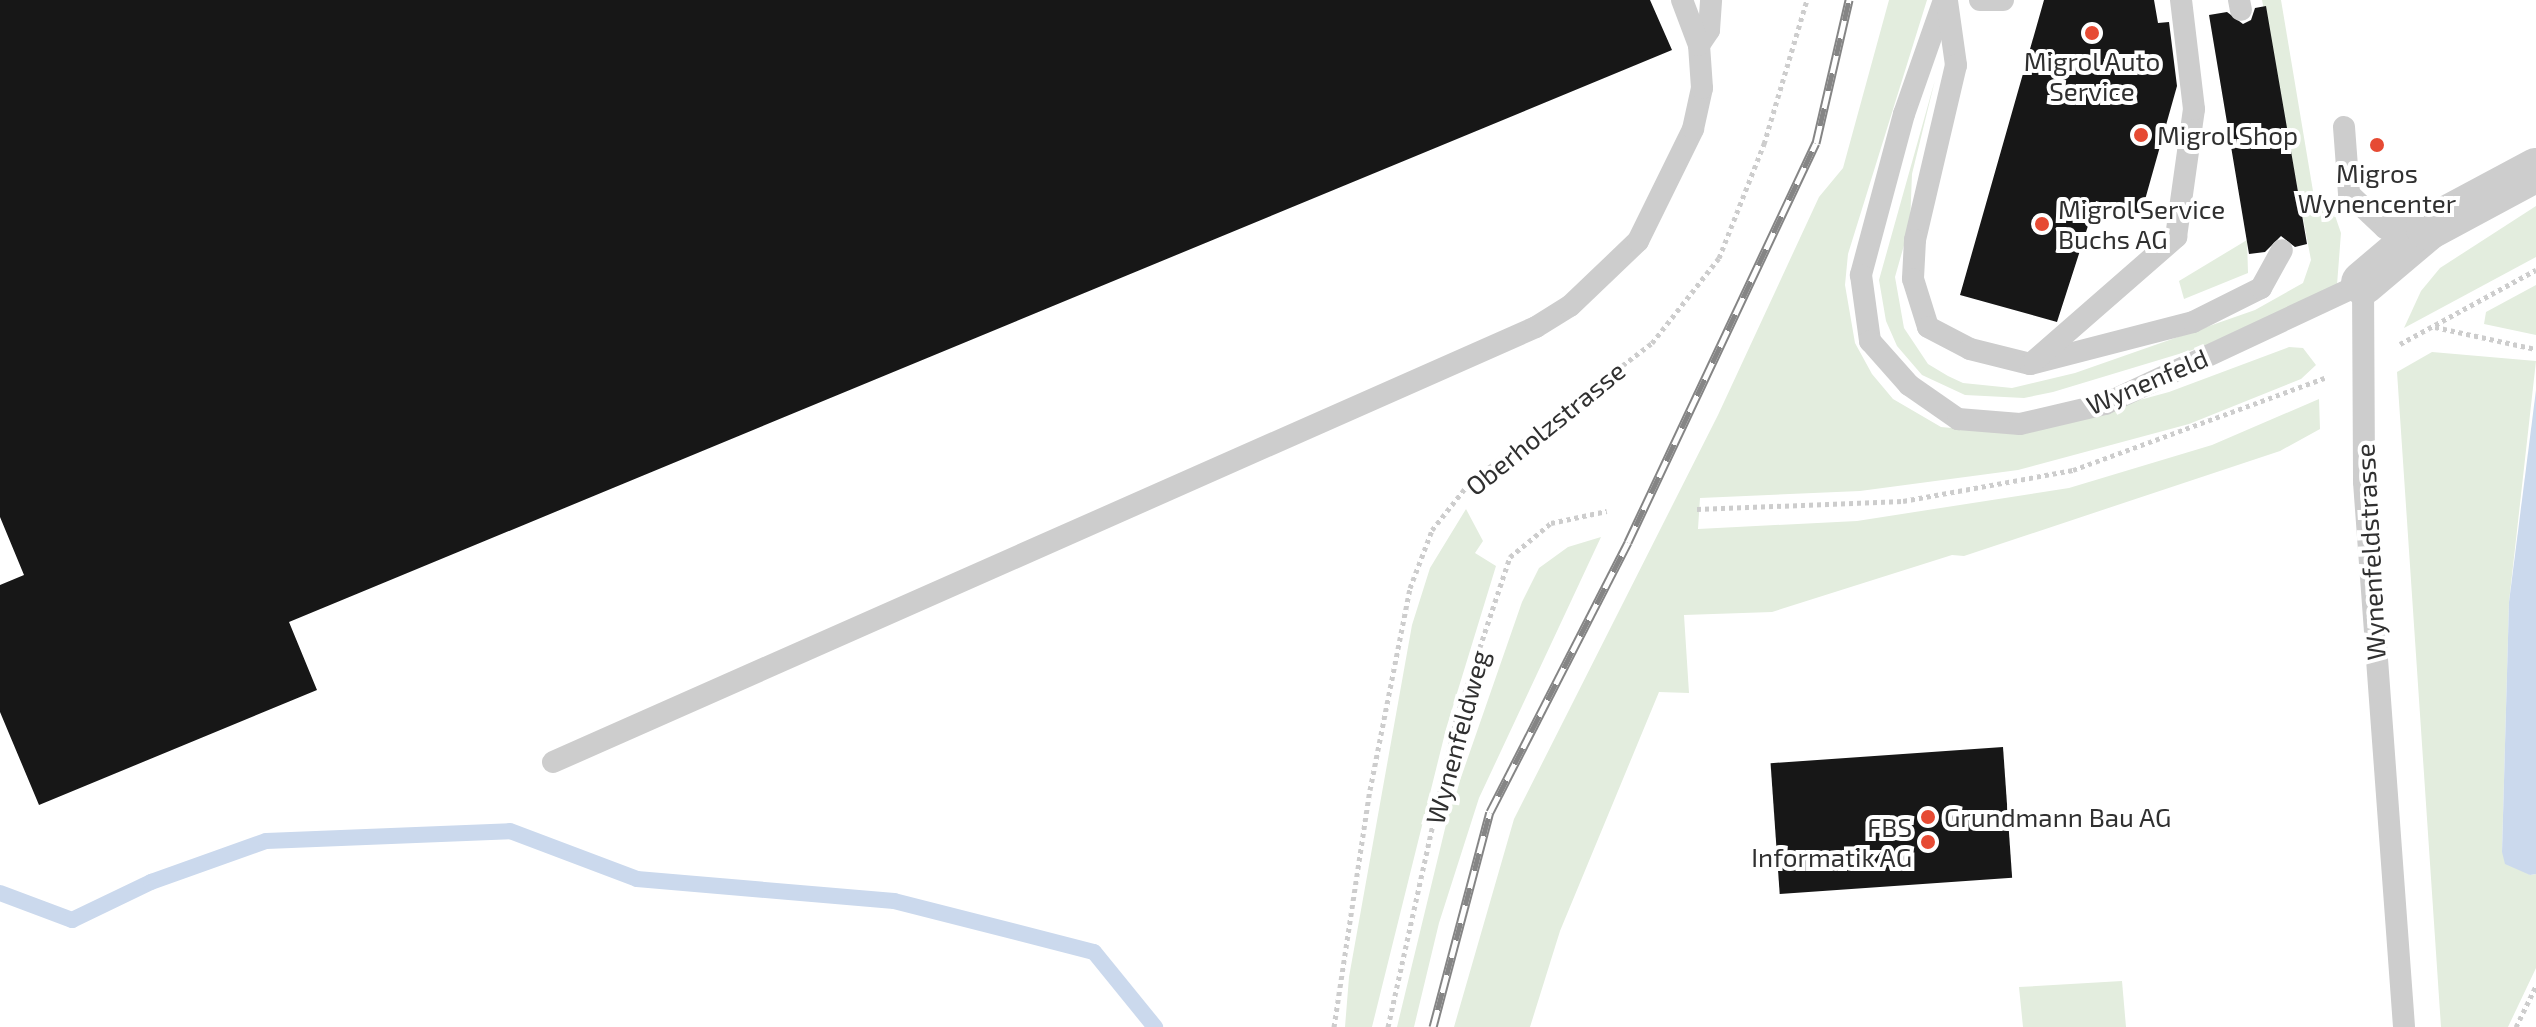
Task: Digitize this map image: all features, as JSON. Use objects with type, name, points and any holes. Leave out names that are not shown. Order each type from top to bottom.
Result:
[{"type":"street","points":[[2363,283],[2428,228],[2536,170]]},
{"type":"lane","points":[[553,762],[1536,327],[1570,306],[1638,241],[1672,179],[1693,129],[1702,88],[1699,45],[1682,0]]},
{"type":"lane","points":[[1699,45],[1709,30],[1711,0]]},
{"type":"lane","points":[[1945,0],[1956,65],[1915,240],[1913,279],[1928,327],[1970,349],[2030,364],[2193,322],[2261,288],[2282,250]]},
{"type":"lane","name":"Wynenfeld","points":[[1945,0],[1904,114],[1861,275],[1870,341],[1909,385],[1958,419],[2020,424],[2105,404],[2363,283]]},
{"type":"lane","points":[[1980,0],[2003,0]]},
{"type":"lane","points":[[2030,364],[2176,237],[2194,109],[2181,0]]},
{"type":"lane","points":[[2344,127],[2349,194],[2385,228],[2428,228]]},
{"type":"lane","name":"Wynenfeldstrasse","points":[[2363,283],[2366,506],[2404,1027]]},
{"type":"path","name":"Oberholzstrasse","points":[[1334,1027],[1370,790],[1406,603],[1432,530],[1470,482],[1652,343],[1719,258],[1764,144],[1807,0]]},
{"type":"path","points":[[2362,364],[2536,270]]},
{"type":"path","points":[[2434,327],[2536,349]]},
{"type":"path","name":"Wynenfeldweg","points":[[1388,1027],[1457,716],[1510,557],[1551,523],[1607,511]]},
{"type":"path","points":[[2516,1027],[2536,986]]},
{"type":"green space","points":[[1889,0],[1927,0],[1848,254],[1845,285],[1855,343],[1872,374],[1893,399],[1941,427],[2015,434],[2169,392],[2289,347],[2303,348],[2316,365],[2301,379],[2189,424],[2018,470],[1860,491],[1700,498],[1698,529],[1857,521],[2069,488],[2212,445],[2319,399],[2320,429],[2280,451],[1964,556],[1952,555],[1772,612],[1684,615],[1689,693],[1659,692],[1560,931],[1530,1027],[1454,1027],[1514,819],[1718,415],[1819,197],[1843,168]]},
{"type":"green space","points":[[2262,0],[2281,0],[2315,203],[2331,204],[2341,233],[2337,285],[2202,347],[2053,392],[2024,398],[1965,395],[1922,375],[1897,346],[1886,321],[1879,280],[1935,80],[1912,174],[1910,224],[1895,277],[1904,328],[1928,364],[1948,376],[1963,383],[2012,388],[2075,373],[2255,310],[2303,283],[2311,260]]},
{"type":"green space","points":[[2536,206],[2536,257],[2404,328],[2421,291],[2440,268]]},
{"type":"green space","points":[[2247,240],[2248,273],[2184,299],[2179,281]]},
{"type":"green space","points":[[2536,285],[2536,335],[2484,324],[2486,312]]},
{"type":"green space","points":[[2432,352],[2536,361],[2509,602],[2502,852],[2530,875],[2536,874],[2536,968],[2508,1027],[2441,1027],[2397,372]]},
{"type":"green space","points":[[1466,509],[1483,541],[1475,553],[1496,566],[1446,729],[1372,1027],[1345,1027],[1349,977],[1412,625],[1430,568]]},
{"type":"green space","points":[[1601,537],[1479,798],[1439,923],[1414,1027],[1397,1027],[1449,812],[1522,602],[1539,568],[1568,547]]},
{"type":"green space","points":[[2122,981],[2126,1027],[2023,1027],[2019,987]]},
{"type":"water","points":[[2536,390],[2536,874],[2530,875],[2505,864],[2502,852],[2509,602]]},
{"type":"building","points":[[0,0],[1650,0],[1672,50],[289,622],[317,690],[39,805],[0,712],[0,585],[24,575],[0,517]]},
{"type":"building","points":[[2044,0],[2154,0],[2158,23],[2169,22],[2177,86],[2141,214],[2096,201],[2057,322],[1960,295]]},
{"type":"building","points":[[2266,6],[2307,244],[2295,247],[2281,236],[2265,252],[2249,254],[2209,15],[2227,12],[2243,24],[2251,20],[2255,8]]},
{"type":"building","points":[[2003,747],[2012,878],[1780,894],[1771,763]]},
{"type":"waterway","points":[[0,893],[72,920],[151,882],[266,841],[510,831],[637,879],[894,901],[1094,952],[1155,1027]]},
{"type":"railway","points":[[1433,1027],[1490,812],[1628,542],[1816,143],[1849,0]]},
{"type":"place","name":"Migrol Auto Service","points":[[2092,33]]},
{"type":"place","name":"Migrol Shop","points":[[2141,135]]},
{"type":"place","name":"Migros Wynencenter","points":[[2377,145]]},
{"type":"place","name":"Migrol Service Buchs AG","points":[[2042,224]]},
{"type":"place","name":"Grundmann Bau AG","points":[[1928,817]]},
{"type":"place","name":"FBS Informatik AG","points":[[1928,842]]}]
